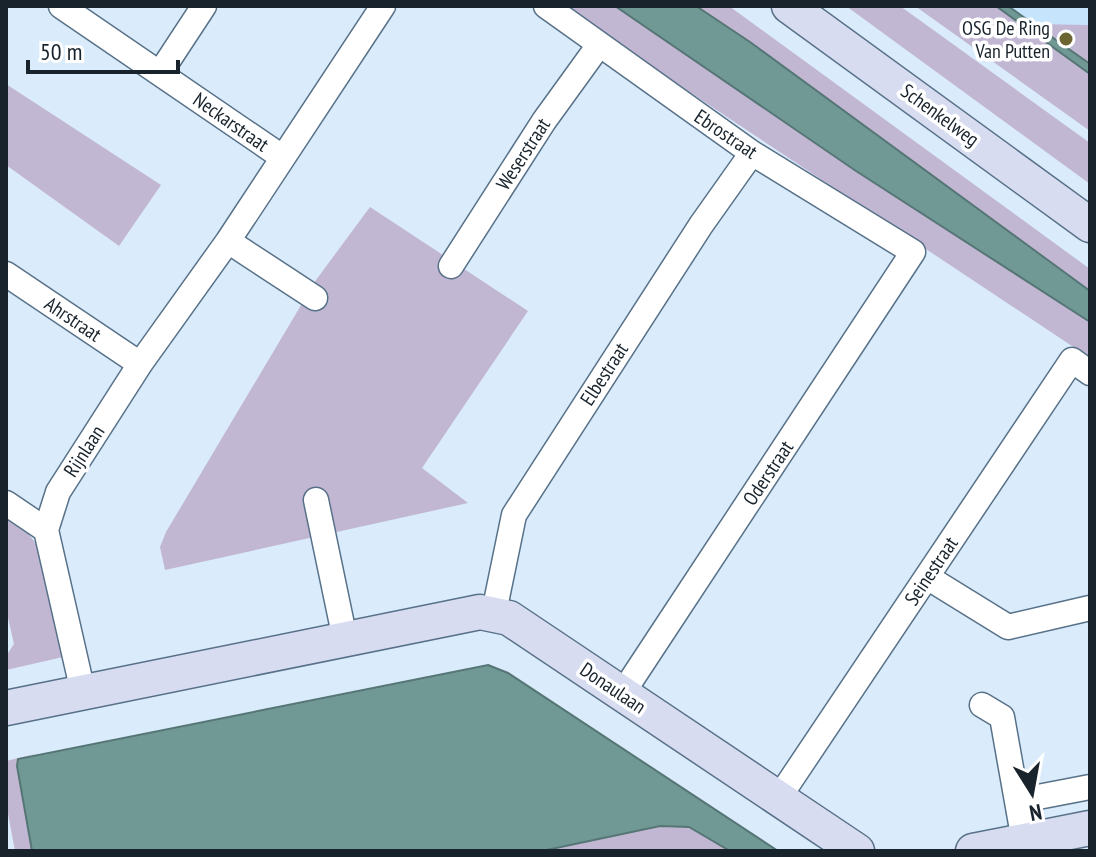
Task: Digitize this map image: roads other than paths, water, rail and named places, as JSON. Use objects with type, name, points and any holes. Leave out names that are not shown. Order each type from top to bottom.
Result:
[{"type":"street","name":"Neckarstraat","points":[[61,6],[91,14],[160,73],[282,157]]},
{"type":"street","points":[[160,73],[204,6]]},
{"type":"street","name":"Rijnlaan","points":[[46,530],[58,492],[140,364],[228,241],[383,6]]},
{"type":"street","name":"Ebrostraat","points":[[546,6],[752,153],[913,252]]},
{"type":"street","name":"Schenkelweg","points":[[789,6],[1090,225]]},
{"type":"street","name":"Schenkelweg","points":[[829,6],[1090,197]]},
{"type":"street","name":"Weserstraat","points":[[451,266],[544,121],[599,45]]},
{"type":"street","name":"Elbestraat","points":[[494,612],[514,515],[692,238],[752,153]]},
{"type":"street","points":[[228,241],[315,298]]},
{"type":"street","name":"Oderstraat","points":[[622,694],[913,252]]},
{"type":"street","name":"Ahrstraat","points":[[6,274],[140,364]]},
{"type":"street","name":"Seinestraat","points":[[778,799],[1072,360],[1090,373]]},
{"type":"street","points":[[316,500],[345,639]]},
{"type":"street","points":[[6,503],[46,530],[83,692]]},
{"type":"street","points":[[927,577],[1008,627],[1090,608]]},
{"type":"street","points":[[6,708],[480,612],[494,612]]},
{"type":"street","name":"Donaulaan","points":[[494,612],[509,618],[857,851]]},
{"type":"street","points":[[982,705],[1002,717],[1024,841]]},
{"type":"street","points":[[1017,801],[1090,787]]},
{"type":"street","points":[[973,851],[1090,828]]},
{"type":"place","name":"OSG De Ring Van Putten","points":[[1066,39]]}]
